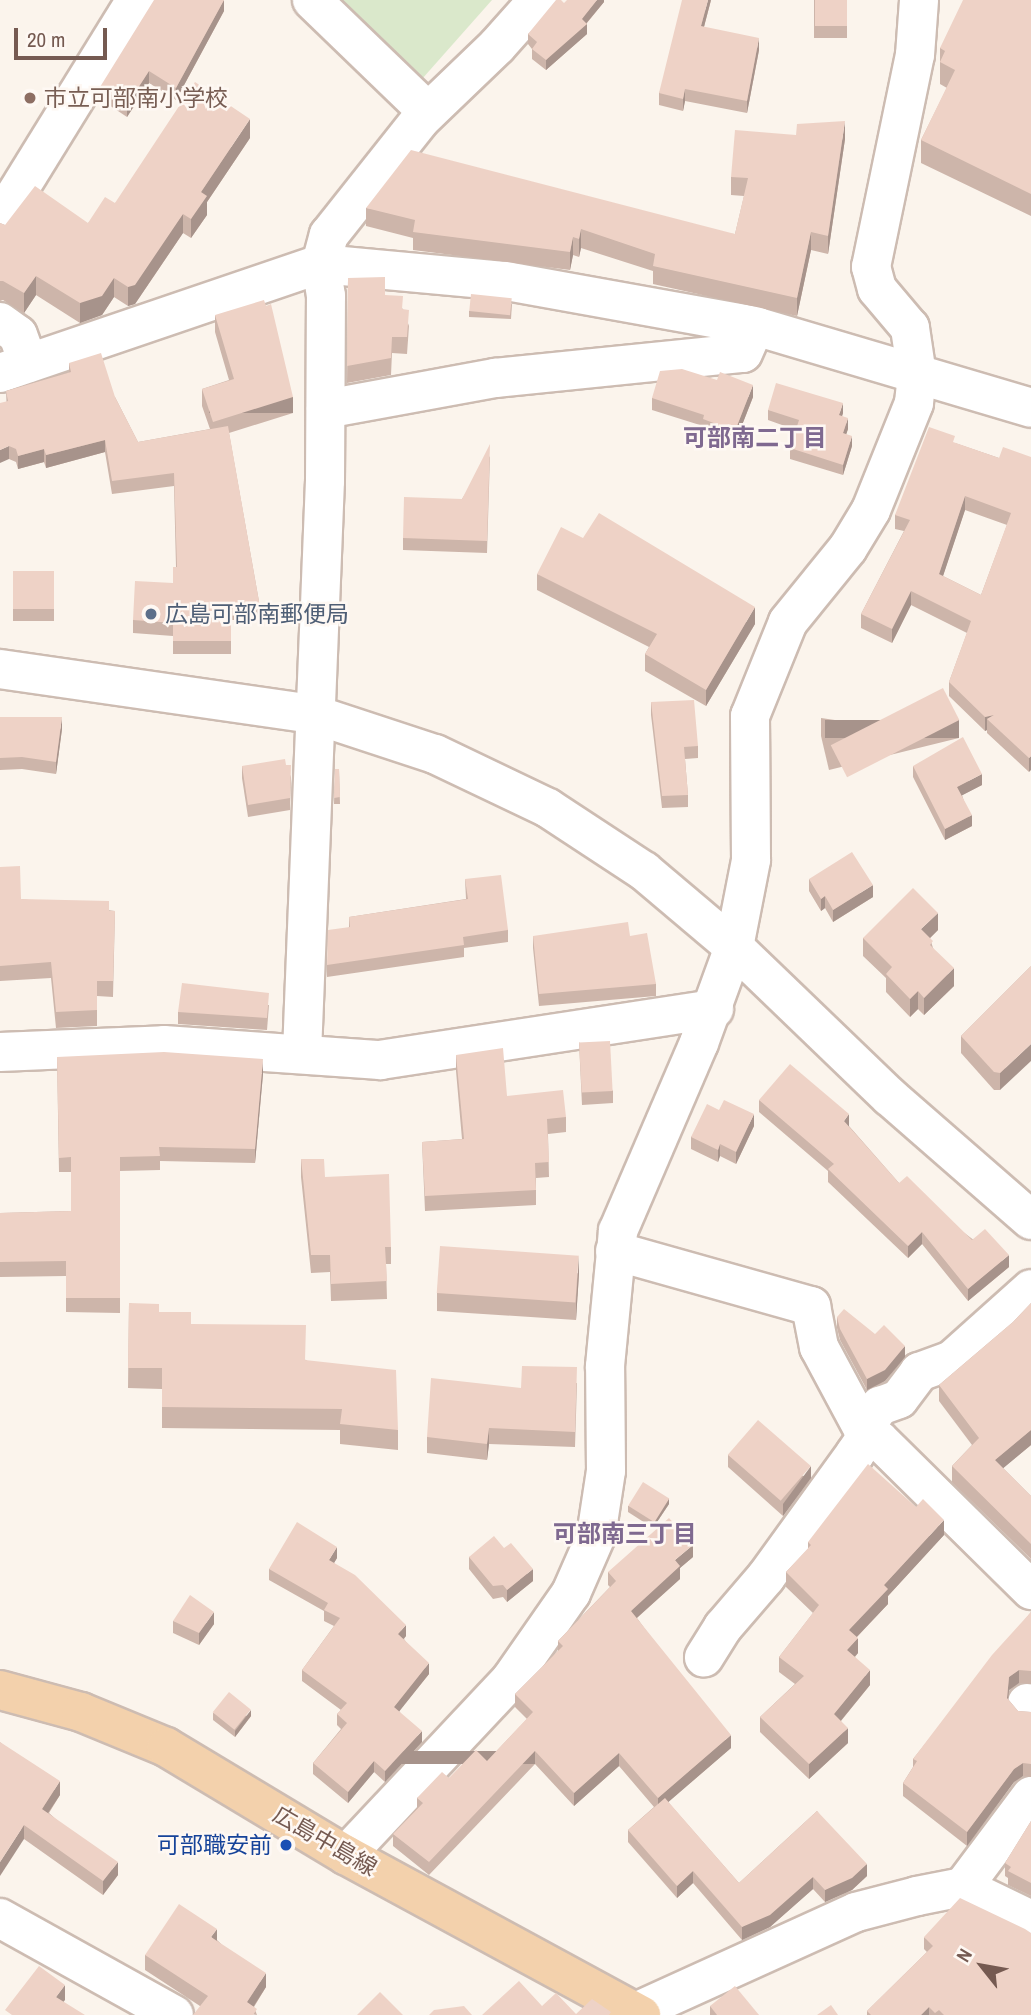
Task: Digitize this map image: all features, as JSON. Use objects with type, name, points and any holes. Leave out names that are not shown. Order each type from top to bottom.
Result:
[{"type":"main road","name":"広島中島線","points":[[0,1690],[81,1712],[166,1748],[346,1855],[634,2013]]},
{"type":"street","points":[[0,220],[135,0]]},
{"type":"street","points":[[312,0],[428,113]]},
{"type":"street","points":[[302,1054],[326,409],[326,296],[321,264],[329,235],[428,113],[497,46],[538,0]]},
{"type":"street","points":[[346,1855],[511,1679],[571,1593],[596,1536],[606,1471],[605,1366],[618,1231],[713,1009],[734,947],[751,860],[750,716],[762,679],[788,622],[848,548],[871,510],[914,403],[917,374],[910,328],[877,289],[870,267],[915,55],[919,0]]},
{"type":"street","points":[[0,322],[18,335],[14,368],[321,264],[506,281],[755,326],[917,374],[1029,401]]},
{"type":"street","points":[[326,409],[495,378],[743,353],[755,326]]},
{"type":"street","points":[[0,670],[313,714],[435,754],[548,808],[644,871],[734,947],[890,1097],[1031,1220]]},
{"type":"street","points":[[0,1052],[164,1045],[380,1060],[713,1009]]},
{"type":"street","points":[[615,1251],[811,1306],[819,1346],[864,1434],[879,1440],[1031,1590]]},
{"type":"street","points":[[704,1658],[864,1434],[880,1406],[899,1399],[919,1372],[951,1360],[1031,1289]]},
{"type":"street","points":[[963,1887],[1031,1796]]},
{"type":"street","points":[[634,2013],[856,1912],[963,1887],[1031,1920]]},
{"type":"street","points":[[0,1918],[174,2015]]},
{"type":"green space","points":[[335,0],[492,0],[422,79]]},
{"type":"building","points":[[154,0],[224,0],[176,88],[149,71],[127,105],[100,87]]},
{"type":"building","points":[[556,0],[564,3],[567,0],[597,0],[582,19],[587,24],[546,60],[532,49],[537,42],[528,34]]},
{"type":"building","points":[[682,0],[708,0],[701,26],[759,38],[747,101],[685,89],[683,99],[659,93]]},
{"type":"building","points":[[815,0],[847,0],[847,26],[815,26]]},
{"type":"building","points":[[963,0],[1031,0],[1031,194],[921,140],[955,70],[940,62],[945,51],[940,48]]},
{"type":"building","points":[[195,82],[250,119],[201,192],[207,196],[191,219],[183,214],[135,285],[128,287],[114,278],[102,296],[80,303],[36,276],[24,293],[0,281],[0,223],[5,225],[35,186],[88,223],[105,197],[115,203]]},
{"type":"building","points":[[845,121],[828,236],[811,232],[797,298],[653,266],[655,254],[581,229],[579,239],[573,237],[570,252],[413,232],[415,220],[366,208],[411,150],[735,234],[748,178],[731,177],[735,130],[796,135],[797,124]]},
{"type":"building","points":[[385,277],[385,295],[403,296],[402,309],[409,310],[407,337],[392,337],[391,358],[347,366],[348,278]]},
{"type":"building","points":[[471,294],[512,298],[510,315],[469,311]]},
{"type":"building","points":[[264,300],[266,306],[271,304],[293,397],[213,422],[202,389],[234,379],[215,315]]},
{"type":"building","points":[[101,353],[115,397],[138,442],[228,426],[260,607],[231,607],[231,641],[173,641],[173,623],[133,620],[135,581],[173,583],[173,567],[177,567],[174,473],[112,481],[105,440],[46,455],[44,449],[18,456],[16,449],[9,446],[0,450],[0,403],[8,401],[6,391],[71,372],[69,363]]},
{"type":"building","points":[[682,369],[717,380],[720,372],[753,385],[735,431],[703,419],[704,415],[652,398],[660,371]]},
{"type":"building","points":[[776,383],[843,403],[839,415],[848,418],[843,433],[852,436],[843,465],[790,448],[799,420],[768,410]]},
{"type":"building","points":[[929,427],[955,436],[953,442],[999,458],[1003,447],[1031,457],[1029,758],[987,719],[994,715],[985,717],[949,682],[971,621],[911,591],[892,629],[861,614],[910,520],[895,515]],"holes":[[[965,496],[1011,513],[981,595],[939,574]]]},
{"type":"building","points":[[490,444],[487,541],[403,538],[404,497],[462,499]]},
{"type":"building","points":[[599,513],[755,607],[706,690],[645,654],[657,634],[537,574],[561,527],[583,538]]},
{"type":"building","points":[[13,571],[54,571],[54,609],[13,609]]},
{"type":"building","points":[[943,688],[959,720],[847,777],[831,745]]},
{"type":"building","points":[[694,700],[698,746],[684,747],[688,795],[662,796],[651,702]]},
{"type":"building","points":[[0,717],[62,717],[56,762],[22,757],[0,758]]},
{"type":"building","points":[[963,737],[982,774],[957,787],[972,815],[945,829],[913,766]]},
{"type":"building","points":[[285,759],[286,765],[291,765],[290,798],[248,805],[242,766]]},
{"type":"building","points":[[335,769],[339,769],[340,797],[334,798]]},
{"type":"building","points":[[852,852],[873,885],[833,910],[825,896],[821,899],[809,879]]},
{"type":"building","points":[[20,866],[21,899],[109,901],[109,911],[115,911],[113,981],[97,981],[97,1010],[56,1012],[51,962],[0,966],[0,867]]},
{"type":"building","points":[[501,875],[508,930],[463,937],[464,945],[327,965],[328,930],[350,927],[349,917],[468,899],[465,879]]},
{"type":"building","points":[[913,888],[938,913],[921,929],[933,941],[930,945],[954,968],[924,998],[918,991],[910,999],[886,974],[892,967],[863,938]]},
{"type":"building","points":[[628,922],[630,936],[647,933],[656,984],[539,994],[533,936]]},
{"type":"building","points":[[1031,966],[1031,1044],[1000,1073],[994,1072],[961,1036]]},
{"type":"building","points":[[182,983],[269,993],[267,1018],[178,1012]]},
{"type":"building","points":[[610,1041],[613,1091],[582,1093],[579,1043]]},
{"type":"building","points":[[503,1048],[507,1096],[563,1090],[566,1117],[547,1119],[549,1162],[535,1163],[536,1190],[425,1196],[422,1142],[464,1139],[456,1055]]},
{"type":"building","points":[[164,1052],[263,1059],[255,1149],[159,1147],[160,1156],[120,1157],[120,1298],[66,1298],[66,1261],[0,1262],[0,1213],[71,1211],[71,1157],[59,1158],[57,1057]]},
{"type":"building","points":[[790,1064],[849,1114],[844,1121],[899,1183],[907,1176],[972,1240],[985,1229],[1009,1255],[968,1289],[922,1232],[908,1246],[828,1169],[834,1164],[759,1100]]},
{"type":"building","points":[[724,1100],[754,1114],[736,1152],[720,1144],[718,1150],[691,1137],[707,1104],[719,1110]]},
{"type":"building","points":[[301,1159],[324,1159],[325,1177],[389,1174],[391,1247],[385,1247],[387,1281],[331,1284],[330,1255],[311,1255]]},
{"type":"building","points":[[440,1246],[579,1256],[575,1303],[437,1293]]},
{"type":"building","points":[[129,1303],[159,1304],[159,1312],[191,1312],[191,1324],[306,1325],[305,1360],[396,1370],[398,1430],[340,1424],[342,1409],[162,1407],[162,1368],[128,1368]]},
{"type":"building","points":[[1031,1303],[1031,1430],[995,1460],[1031,1496],[1031,1544],[952,1466],[979,1438],[939,1385],[1013,1322]]},
{"type":"building","points":[[844,1309],[875,1334],[884,1325],[905,1346],[885,1370],[867,1379],[840,1329],[837,1317]]},
{"type":"building","points":[[522,1366],[577,1367],[575,1432],[489,1428],[487,1444],[427,1437],[431,1378],[521,1388]]},
{"type":"building","points":[[758,1420],[811,1466],[781,1501],[728,1455]]},
{"type":"building","points":[[868,1464],[916,1507],[923,1499],[944,1520],[884,1585],[888,1589],[849,1630],[858,1638],[847,1650],[870,1670],[834,1714],[848,1728],[809,1764],[760,1717],[804,1676],[779,1657],[819,1605],[786,1572],[811,1545],[808,1542]]},
{"type":"building","points":[[643,1482],[669,1498],[654,1522],[628,1506]]},
{"type":"building","points":[[669,1518],[693,1545],[675,1560],[680,1566],[631,1611],[731,1735],[658,1798],[619,1753],[574,1793],[535,1751],[429,1862],[393,1834],[423,1803],[417,1798],[442,1772],[449,1778],[476,1750],[487,1761],[533,1712],[515,1694],[563,1646],[558,1641],[616,1581],[608,1572]]},
{"type":"building","points":[[297,1522],[337,1547],[329,1560],[355,1575],[406,1625],[398,1634],[429,1663],[394,1707],[422,1731],[385,1771],[374,1761],[348,1792],[313,1763],[347,1723],[337,1714],[347,1703],[302,1670],[340,1618],[324,1610],[328,1603],[269,1569]]},
{"type":"building","points":[[494,1536],[504,1548],[511,1543],[533,1569],[507,1590],[503,1585],[493,1586],[469,1557]]},
{"type":"building","points":[[190,1595],[214,1612],[199,1633],[173,1621]]},
{"type":"building","points":[[1031,1612],[1031,1671],[1019,1670],[1009,1677],[1007,1698],[1018,1711],[1031,1712],[1031,1764],[1023,1763],[1014,1769],[967,1832],[903,1783],[917,1761],[913,1759],[992,1655]]},
{"type":"building","points":[[229,1692],[251,1710],[234,1730],[213,1712]]},
{"type":"building","points":[[0,1742],[60,1781],[42,1809],[118,1862],[103,1881],[24,1825],[0,1862]]},
{"type":"building","points":[[665,1798],[739,1883],[817,1811],[867,1864],[852,1878],[825,1890],[813,1877],[770,1915],[742,1927],[693,1871],[677,1886],[628,1830]]},
{"type":"building","points":[[1031,1821],[1031,1883],[1008,1871],[1011,1867],[1005,1863]]},
{"type":"building","points":[[960,1898],[1031,1933],[1031,2015],[944,2015],[939,2010],[935,2013],[929,2007],[921,2015],[871,2015],[867,2011],[933,1946],[924,1937]]},
{"type":"building","points":[[179,1904],[217,1929],[211,1937],[266,1973],[247,2002],[257,2009],[253,2015],[193,2015],[208,1996],[145,1955]]},
{"type":"building","points":[[39,1966],[65,1985],[56,1997],[85,2015],[12,2015],[5,2010]]},
{"type":"building","points":[[519,1981],[542,2006],[556,1993],[576,2014],[592,1999],[611,2012],[609,2015],[482,2015]]},
{"type":"building","points":[[735,1986],[759,2015],[717,2015],[710,2006]]},
{"type":"building","points":[[380,1992],[403,2015],[357,2015]]},
{"type":"building","points":[[831,2005],[838,2015],[817,2015]]},
{"type":"building","points":[[464,2006],[472,2015],[429,2015],[434,2010]]},
{"type":"place","name":"市立可部南小学校","points":[[30,98]]},
{"type":"place","name":"広島可部南郵便局","points":[[151,614]]},
{"type":"place","name":"可部職安前","points":[[286,1845]]},
{"type":"district","name":"可部南二丁目","points":[[755,438]]},
{"type":"district","name":"可部南三丁目","points":[[625,1534]]}]
